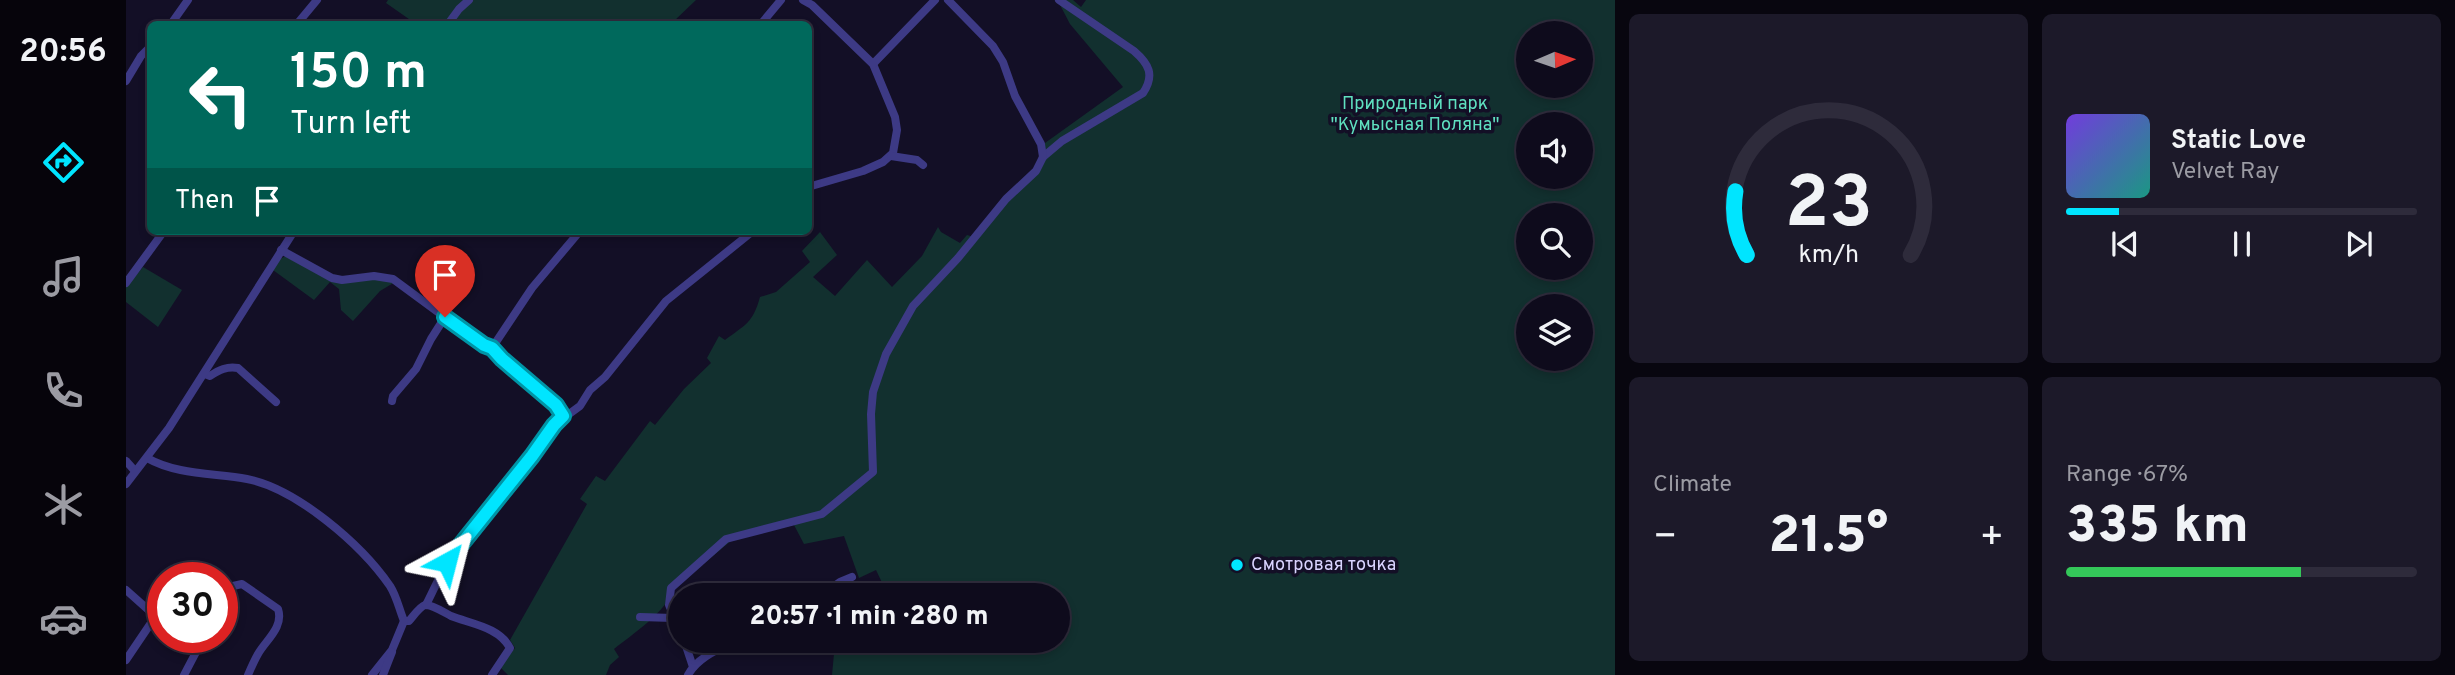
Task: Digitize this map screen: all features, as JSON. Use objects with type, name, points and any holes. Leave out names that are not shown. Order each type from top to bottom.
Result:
[{"type":"street","points":[[174,21],[188,0]]},
{"type":"street","points":[[300,21],[317,0]]},
{"type":"street","points":[[450,21],[469,0]]},
{"type":"street","points":[[764,21],[781,0]]},
{"type":"street","points":[[803,0],[814,3],[873,64],[896,123],[891,156],[883,162],[863,171],[812,186]]},
{"type":"street","points":[[873,64],[935,0]]},
{"type":"street","points":[[948,0],[993,46],[1003,62],[1015,96],[1041,144],[1043,158]]},
{"type":"street","points":[[678,583],[726,539],[822,514],[873,472],[873,392],[886,354],[913,306],[958,258],[1006,199],[1036,171],[1043,158],[1062,141],[1143,93],[1151,75],[1144,59],[1059,0]]},
{"type":"street","points":[[126,81],[147,50]]},
{"type":"street","points":[[891,156],[917,160],[923,166]]},
{"type":"street","points":[[126,283],[161,235]]},
{"type":"street","points":[[126,484],[205,374],[291,235]]},
{"type":"street","points":[[492,348],[532,288],[577,235]]},
{"type":"street","points":[[404,621],[409,621],[426,605],[447,562],[554,425],[580,405],[666,301],[748,235]]},
{"type":"street","points":[[281,250],[332,278],[342,280],[384,276],[393,279],[484,345],[492,348],[556,405],[563,416]]},
{"type":"street","points":[[392,401],[393,396],[416,369],[430,339],[445,317]]},
{"type":"street","points":[[205,374],[210,376],[232,367],[238,369],[276,402]]},
{"type":"street","points":[[147,457],[185,470],[248,479],[282,490],[355,545],[390,586],[404,621],[383,675]]},
{"type":"street","points":[[126,461],[135,471]]},
{"type":"street","points":[[839,583],[852,577]]},
{"type":"street","points":[[238,585],[242,584],[278,609],[280,618],[274,633],[259,653],[248,675]]},
{"type":"street","points":[[126,590],[153,614],[153,620],[126,660]]},
{"type":"street","points":[[426,605],[496,634],[510,648],[492,675]]},
{"type":"street","points":[[640,617],[668,618]]},
{"type":"street","points":[[372,675],[392,650]]},
{"type":"street","points":[[184,675],[196,653]]},
{"type":"street","points":[[687,653],[690,671],[715,653]]},
{"type":"green space","points":[[388,0],[696,0],[674,21],[412,21],[386,3]]},
{"type":"green space","name":"Природный парк \"Кумысная Поляна\"","points":[[1063,0],[1073,0],[1081,7],[1086,0],[1615,0],[1615,675],[832,675],[834,653],[1070,653],[1070,583],[882,583],[876,570],[859,578],[844,536],[804,544],[794,525],[732,540],[680,583],[668,583],[668,600],[664,606],[614,649],[619,657],[610,665],[606,675],[508,675],[500,667],[515,648],[510,640],[587,504],[580,499],[596,476],[605,481],[650,421],[655,425],[684,389],[711,363],[707,358],[719,336],[725,340],[743,327],[754,313],[760,297],[776,292],[810,262],[802,251],[820,232],[837,255],[813,277],[835,296],[867,260],[892,287],[922,256],[938,227],[941,232],[960,243],[967,235],[974,237],[1034,169],[1039,161],[1039,145],[1123,87],[1070,24],[1059,3]]},
{"type":"green space","points":[[288,255],[320,275],[395,282],[380,291],[353,321],[341,310],[339,289],[330,282],[314,300],[273,270],[280,259]]},
{"type":"green space","points":[[143,267],[182,290],[158,327],[126,302],[126,287]]},
{"type":"place","name":"Смотровая точка","points":[[1237,565]]},
{"type":"route","points":[[445,317],[492,348],[556,405],[563,416],[447,562]]}]
